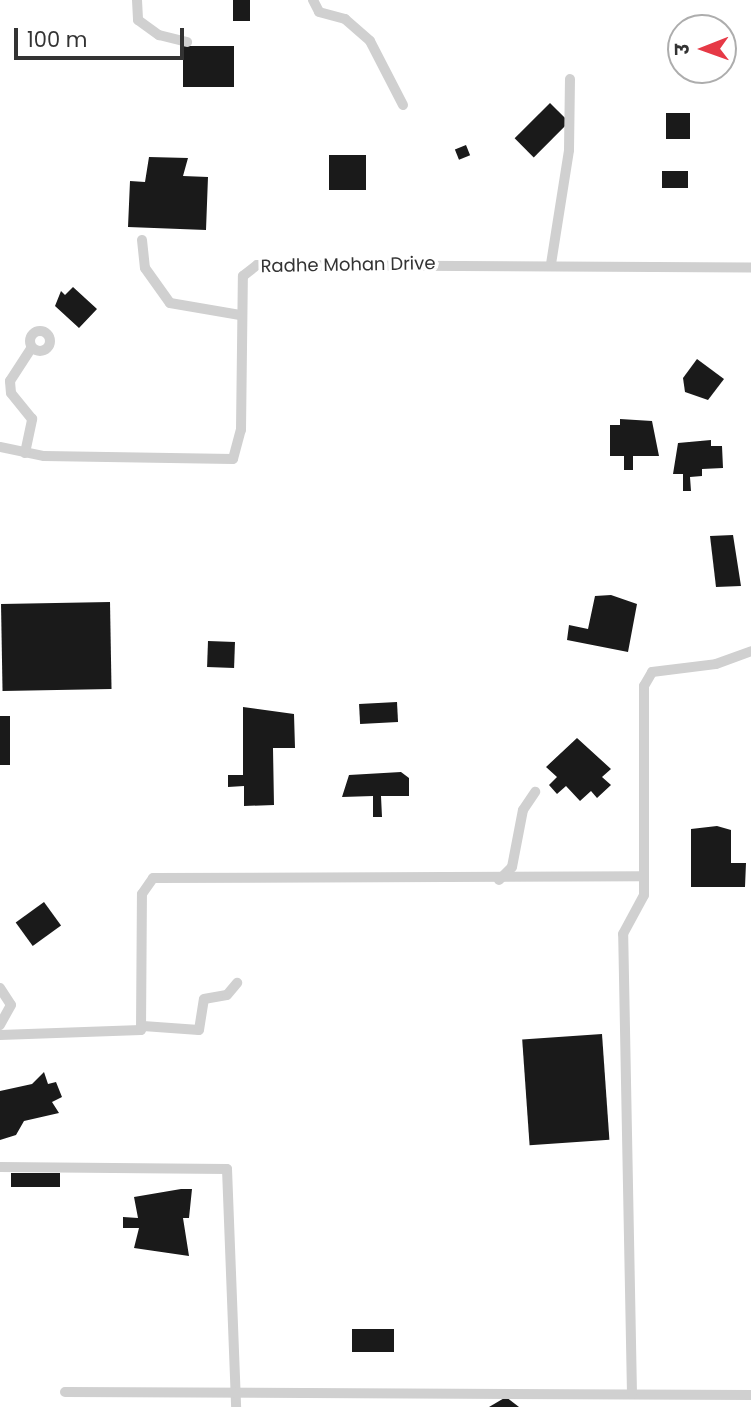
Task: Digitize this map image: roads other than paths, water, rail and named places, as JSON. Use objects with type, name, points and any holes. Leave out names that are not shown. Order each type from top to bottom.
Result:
[{"type":"street","points":[[136,0],[138,20],[187,42]]},
{"type":"street","points":[[313,0],[320,12],[345,19],[370,41],[403,105]]},
{"type":"street","points":[[551,264],[569,150],[570,79]]},
{"type":"street","points":[[142,240],[145,268],[170,303],[240,315]]},
{"type":"street","name":"Radhe Mohan Drive","points":[[0,447],[24,453],[217,463],[233,458],[241,430],[240,315],[243,276],[257,265],[551,264],[751,268]]},
{"type":"street","points":[[24,453],[32,419],[11,393],[10,381],[32,347]]},
{"type":"street","points":[[632,1394],[624,934],[643,900],[646,678],[751,651]]},
{"type":"street","points":[[499,880],[512,867],[523,810],[535,792]]},
{"type":"street","points":[[143,1026],[142,894],[148,880],[499,880],[644,876]]},
{"type":"street","points":[[0,1035],[126,1034],[143,1026],[201,1029],[204,999],[227,995],[237,983]]},
{"type":"street","points":[[0,988],[11,1005],[0,1025]]},
{"type":"street","points":[[0,1167],[227,1169],[236,1407]]},
{"type":"street","points":[[65,1392],[751,1395]]}]
